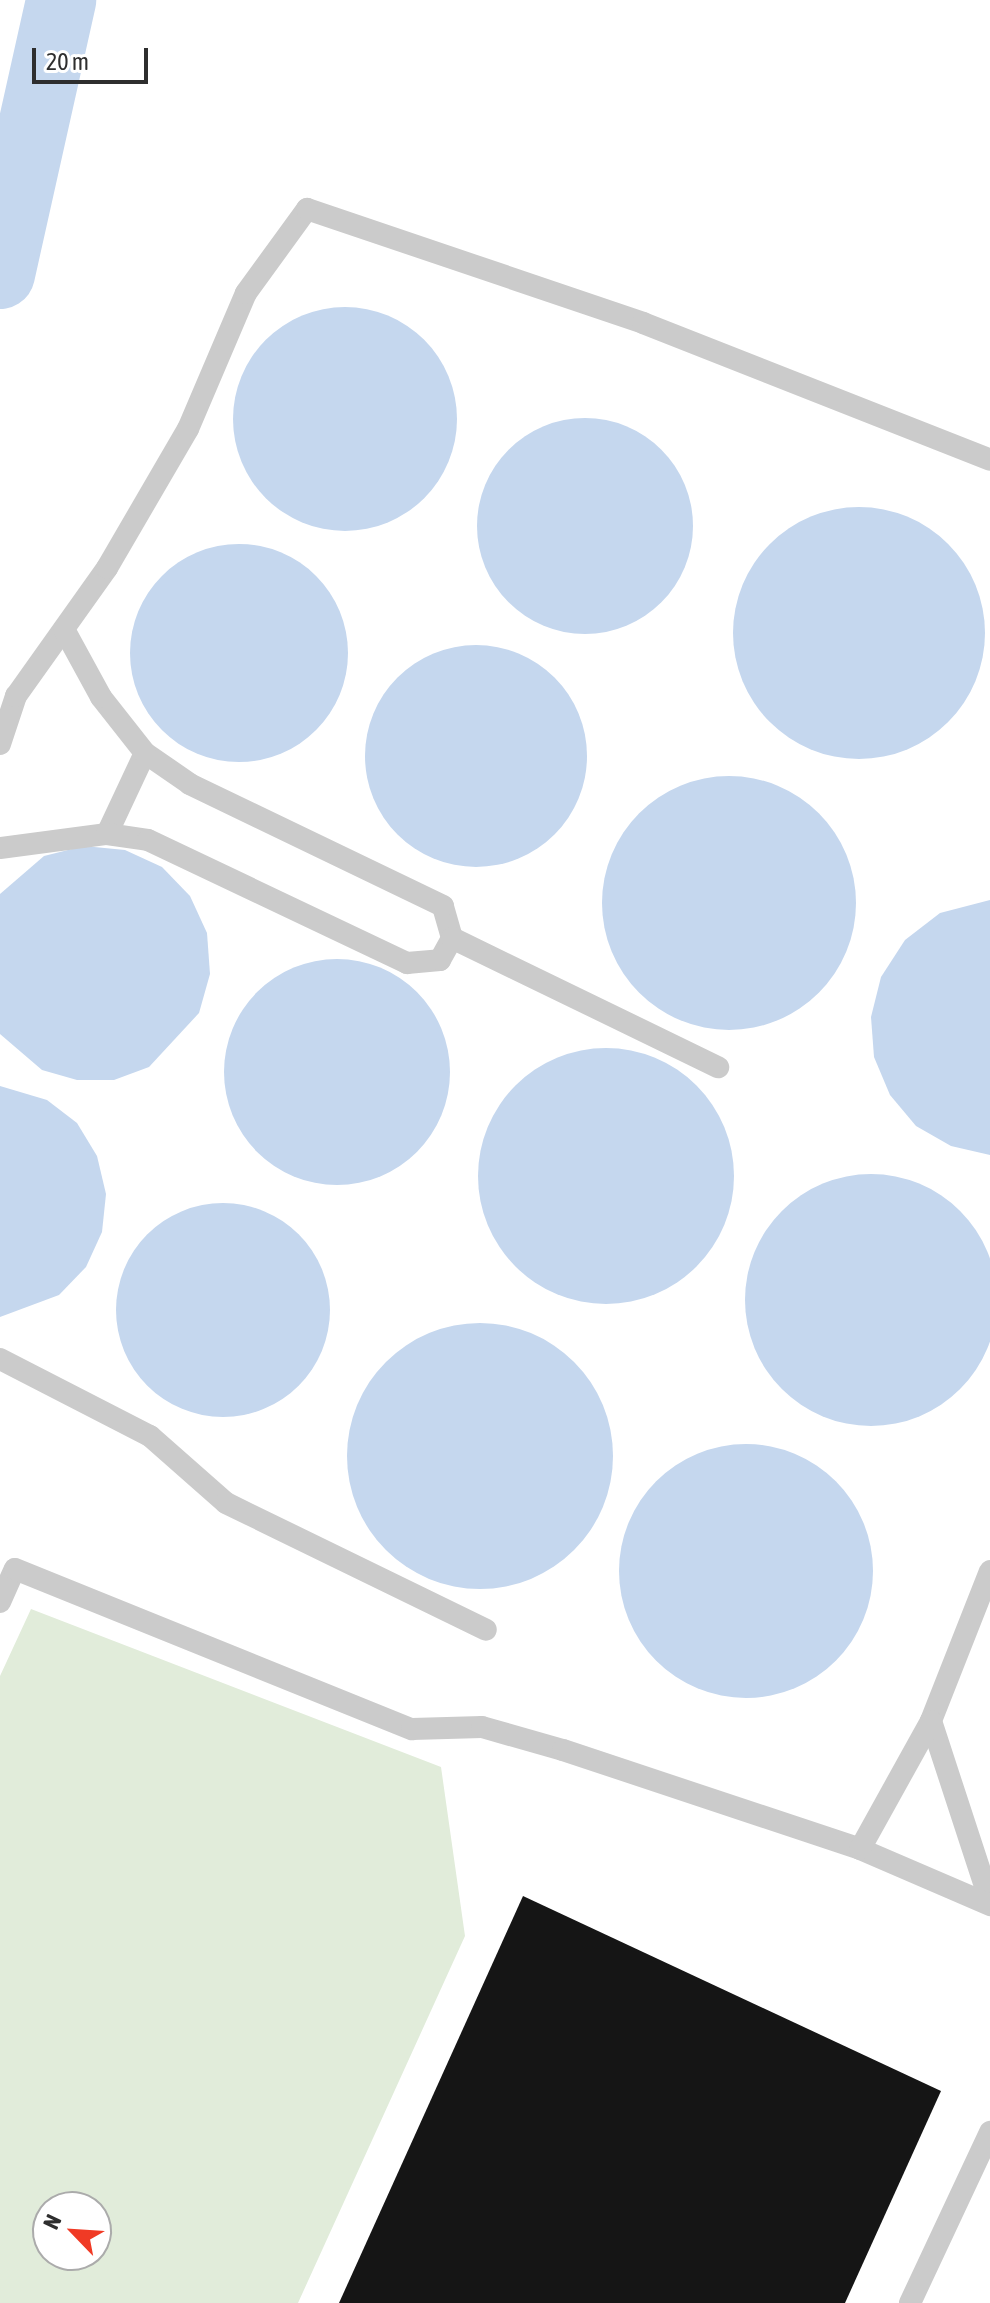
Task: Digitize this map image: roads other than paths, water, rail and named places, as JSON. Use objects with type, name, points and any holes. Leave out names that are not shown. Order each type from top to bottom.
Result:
[{"type":"lane","points":[[0,744],[16,696],[64,629],[188,429],[246,293],[307,209],[643,323],[990,460]]},
{"type":"lane","points":[[0,848],[107,834],[148,840],[407,963],[440,960],[452,938],[443,906],[202,790],[145,753],[101,697],[64,629]]},
{"type":"lane","points":[[107,834],[145,753]]},
{"type":"lane","points":[[452,938],[718,1067]]},
{"type":"lane","points":[[0,1359],[150,1436],[226,1503],[486,1630]]},
{"type":"lane","points":[[0,1602],[7,1566],[412,1729],[482,1727],[860,1849],[990,1903]]},
{"type":"lane","points":[[860,1849],[931,1721],[990,1571]]},
{"type":"lane","points":[[931,1721],[990,1903]]},
{"type":"lane","points":[[910,2303],[990,2132]]},
{"type":"water","points":[[345,307],[367,309],[388,316],[424,340],[448,376],[455,397],[455,441],[448,462],[424,498],[388,522],[367,529],[345,531],[323,529],[302,522],[266,498],[242,462],[235,441],[233,419],[235,397],[242,376],[266,340],[302,316],[323,309]]},
{"type":"water","points":[[585,418],[606,420],[626,427],[645,436],[661,450],[675,466],[684,485],[691,505],[691,547],[684,567],[675,586],[661,602],[645,616],[626,625],[606,632],[585,634],[564,632],[544,625],[525,616],[509,602],[495,586],[486,567],[479,547],[477,526],[479,505],[486,485],[495,466],[509,450],[525,436],[544,427],[564,420]]},
{"type":"water","points":[[859,507],[907,517],[929,528],[948,544],[964,563],[975,585],[985,633],[975,681],[964,703],[948,722],[929,738],[907,749],[859,759],[811,749],[789,738],[770,722],[754,703],[743,681],[733,633],[743,585],[754,563],[770,544],[789,528],[811,517]]},
{"type":"water","points":[[239,544],[281,552],[316,576],[340,611],[348,653],[340,695],[316,730],[281,754],[239,762],[197,754],[162,730],[138,695],[130,653],[138,611],[162,576],[197,552]]},
{"type":"water","points":[[476,645],[518,654],[554,678],[578,714],[587,756],[578,798],[554,834],[518,858],[476,867],[434,858],[398,834],[374,798],[365,756],[374,714],[398,678],[434,654]]},
{"type":"water","points":[[729,776],[766,781],[800,797],[819,813],[835,832],[851,866],[856,903],[851,940],[835,974],[819,993],[800,1009],[766,1025],[729,1030],[692,1025],[658,1009],[639,993],[623,974],[607,940],[602,903],[607,866],[623,832],[639,813],[658,797],[692,781]]},
{"type":"water","points":[[84,846],[125,850],[162,867],[190,896],[207,933],[210,974],[199,1013],[149,1067],[114,1080],[77,1080],[42,1070],[0,1034],[0,894],[44,856]]},
{"type":"water","points":[[990,900],[990,1155],[951,1146],[916,1126],[890,1095],[874,1057],[871,1017],[881,977],[905,940],[940,913]]},
{"type":"water","points":[[337,959],[380,967],[417,992],[442,1029],[450,1072],[442,1115],[417,1152],[380,1177],[337,1185],[294,1177],[257,1152],[232,1115],[224,1072],[232,1029],[257,992],[294,967]]},
{"type":"water","points":[[606,1048],[643,1054],[666,1063],[687,1077],[705,1095],[724,1127],[734,1176],[728,1213],[719,1236],[705,1257],[687,1275],[655,1294],[606,1304],[569,1298],[546,1289],[525,1275],[507,1257],[488,1225],[478,1176],[484,1139],[493,1116],[507,1095],[525,1077],[557,1058]]},
{"type":"water","points":[[0,1086],[47,1100],[77,1123],[97,1156],[106,1194],[102,1232],[86,1267],[59,1295],[0,1317]]},
{"type":"water","points":[[871,1174],[919,1184],[960,1211],[987,1252],[997,1300],[987,1348],[960,1389],[919,1416],[871,1426],[823,1416],[782,1389],[755,1348],[745,1300],[755,1252],[782,1211],[823,1184]]},
{"type":"water","points":[[223,1203],[264,1211],[299,1234],[322,1269],[330,1310],[322,1351],[299,1386],[264,1409],[223,1417],[182,1409],[147,1386],[124,1351],[116,1310],[124,1269],[147,1234],[182,1211]]},
{"type":"water","points":[[480,1323],[531,1333],[554,1345],[574,1362],[591,1382],[603,1405],[613,1456],[603,1507],[591,1530],[574,1550],[554,1567],[531,1579],[480,1589],[429,1579],[406,1567],[386,1550],[369,1530],[357,1507],[347,1456],[357,1405],[369,1382],[386,1362],[406,1345],[429,1333]]},
{"type":"water","points":[[746,1444],[794,1454],[836,1481],[863,1523],[873,1571],[863,1619],[836,1661],[794,1688],[746,1698],[698,1688],[656,1661],[629,1619],[619,1571],[629,1523],[656,1481],[698,1454]]},
{"type":"waterway","points":[[0,274],[61,0]]}]
